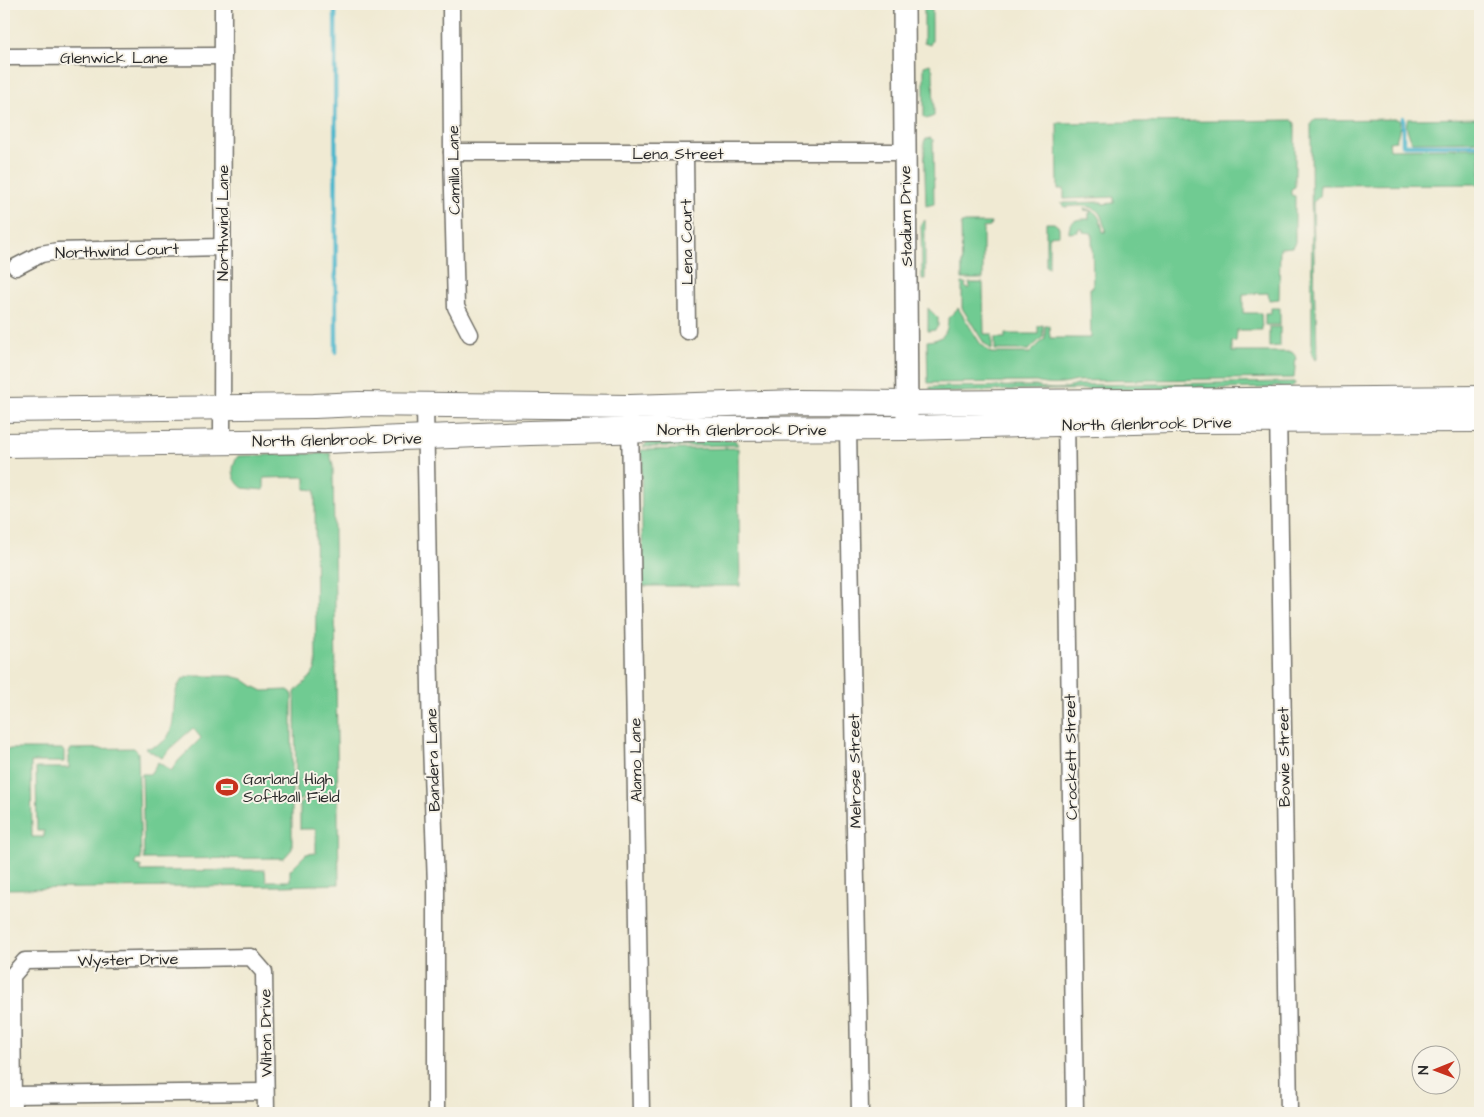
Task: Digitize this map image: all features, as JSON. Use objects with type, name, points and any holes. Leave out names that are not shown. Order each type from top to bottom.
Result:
[{"type":"main road","name":"North Glenbrook Drive","points":[[4,410],[359,404],[630,407],[799,402],[907,403],[1066,413],[1278,411],[1480,398]]},
{"type":"main road","name":"North Glenbrook Drive","points":[[1278,411],[1385,419],[1480,420]]},
{"type":"main road","name":"North Glenbrook Drive","points":[[4,445],[326,441],[630,430],[907,428],[1066,413]]},
{"type":"street","name":"Northwind Lane","points":[[222,442],[223,4]]},
{"type":"street","name":"Camilla Lane","points":[[451,4],[456,307],[470,334]]},
{"type":"street","name":"Stadium Drive","points":[[904,4],[907,428]]},
{"type":"street","name":"Glenwick Lane","points":[[4,57],[223,56]]},
{"type":"street","name":"Lena Street","points":[[452,152],[904,152]]},
{"type":"street","name":"Lena Court","points":[[685,153],[687,331]]},
{"type":"street","name":"Northwind Court","points":[[16,267],[41,254],[58,251],[222,247]]},
{"type":"street","name":"Bandera Lane","points":[[425,406],[427,438],[430,743],[436,886],[436,1113]]},
{"type":"street","name":"Alamo Lane","points":[[630,407],[641,1113]]},
{"type":"street","name":"Bowie Street","points":[[1278,411],[1289,1113]]},
{"type":"street","name":"Crockett Street","points":[[1066,413],[1075,1113]]},
{"type":"street","name":"Melrose Street","points":[[848,428],[860,1113]]},
{"type":"street","name":"Wyster Drive","points":[[8,1096],[12,976],[25,961],[251,957]]},
{"type":"street","name":"Wilton Drive","points":[[251,957],[264,972],[266,1113]]},
{"type":"street","points":[[13,1113],[8,1096],[265,1092]]},
{"type":"green space","points":[[924,4],[932,4],[932,40],[930,45],[924,43]]},
{"type":"green space","points":[[930,64],[933,71],[934,116],[927,119],[924,117],[924,66]]},
{"type":"green space","points":[[1480,118],[1480,141],[1412,142],[1407,127],[1408,119]]},
{"type":"green space","points":[[1397,119],[1400,121],[1399,131],[1396,141],[1389,142],[1390,149],[1480,148],[1480,184],[1320,185],[1319,197],[1313,202],[1317,359],[1315,360],[1312,355],[1311,123],[1313,120]]},
{"type":"green space","points":[[1292,120],[1295,123],[1295,187],[1291,189],[1291,195],[1295,196],[1295,242],[1292,247],[1280,248],[1279,299],[1269,300],[1268,293],[1243,294],[1243,313],[1261,313],[1262,330],[1237,330],[1236,341],[1232,342],[1232,352],[1292,352],[1296,357],[1294,378],[1076,381],[1056,384],[1036,382],[928,383],[927,341],[944,335],[948,318],[958,308],[980,343],[991,353],[1030,353],[1045,338],[1045,326],[1049,326],[1050,338],[1091,338],[1090,288],[1093,288],[1092,233],[1083,232],[1083,229],[1078,229],[1078,232],[1069,233],[1069,228],[1072,222],[1089,219],[1091,211],[1084,209],[1089,209],[1096,213],[1100,219],[1103,232],[1106,229],[1097,210],[1084,206],[1065,207],[1061,203],[1114,203],[1114,197],[1064,199],[1064,189],[1058,189],[1057,123]]},
{"type":"green space","points":[[931,138],[933,140],[934,204],[926,206],[924,142],[926,139]]},
{"type":"green space","points":[[925,220],[925,279],[922,279],[921,224]]},
{"type":"green space","points":[[961,223],[991,223],[990,227],[983,228],[983,279],[962,279]]},
{"type":"green space","points":[[1046,223],[1054,223],[1059,227],[1059,235],[1049,236],[1049,267],[1046,267]]},
{"type":"green space","points":[[962,283],[966,283],[965,287],[968,289],[970,287],[969,283],[983,283],[984,334],[992,334],[992,350],[984,343],[962,308]]},
{"type":"green space","points":[[928,308],[938,318],[938,326],[935,330],[928,331]]},
{"type":"green space","points":[[1271,308],[1280,308],[1280,325],[1265,325],[1265,313],[1271,313]]},
{"type":"green space","points":[[1043,325],[1043,337],[1029,350],[995,350],[995,338],[1005,338],[1005,334],[1038,334],[1038,326]]},
{"type":"green space","points":[[1269,327],[1280,327],[1280,346],[1269,347]]},
{"type":"green space","points":[[1295,382],[1290,388],[1273,386],[1273,388],[1204,389],[1204,387],[1197,387],[1197,389],[1014,390],[935,393],[930,390],[930,387],[1036,386],[1056,389],[1076,385]]},
{"type":"green space","points":[[649,440],[735,440],[738,445],[643,447]]},
{"type":"green space","points":[[738,448],[740,586],[643,586],[641,464],[643,464],[643,457],[641,457],[641,450]]},
{"type":"green space","points":[[330,453],[333,466],[339,884],[4,889],[4,749],[62,749],[64,752],[64,762],[31,762],[32,837],[44,837],[44,831],[37,831],[36,768],[69,768],[69,753],[71,749],[134,748],[138,752],[141,860],[136,860],[136,865],[141,866],[141,871],[265,870],[266,881],[290,881],[290,870],[306,854],[316,853],[316,829],[300,829],[300,803],[317,794],[305,794],[301,800],[296,800],[295,692],[310,678],[316,666],[315,490],[305,489],[305,477],[264,478],[264,490],[243,488],[236,481],[233,469],[238,456]]},
{"type":"green space","name":"Garland High Softball Field","points":[[191,676],[232,676],[243,679],[263,691],[288,690],[292,693],[292,849],[284,858],[144,859],[142,774],[150,774],[158,762],[171,771],[201,738],[193,728],[162,758],[145,748],[160,744],[168,736],[172,726],[176,690],[181,681]]},
{"type":"waterway","points":[[335,4],[336,352]]},
{"type":"waterway","points":[[1403,118],[1403,145],[1480,145]]},
{"type":"place","name":"Garland High Softball Field","points":[[227,787]]}]
